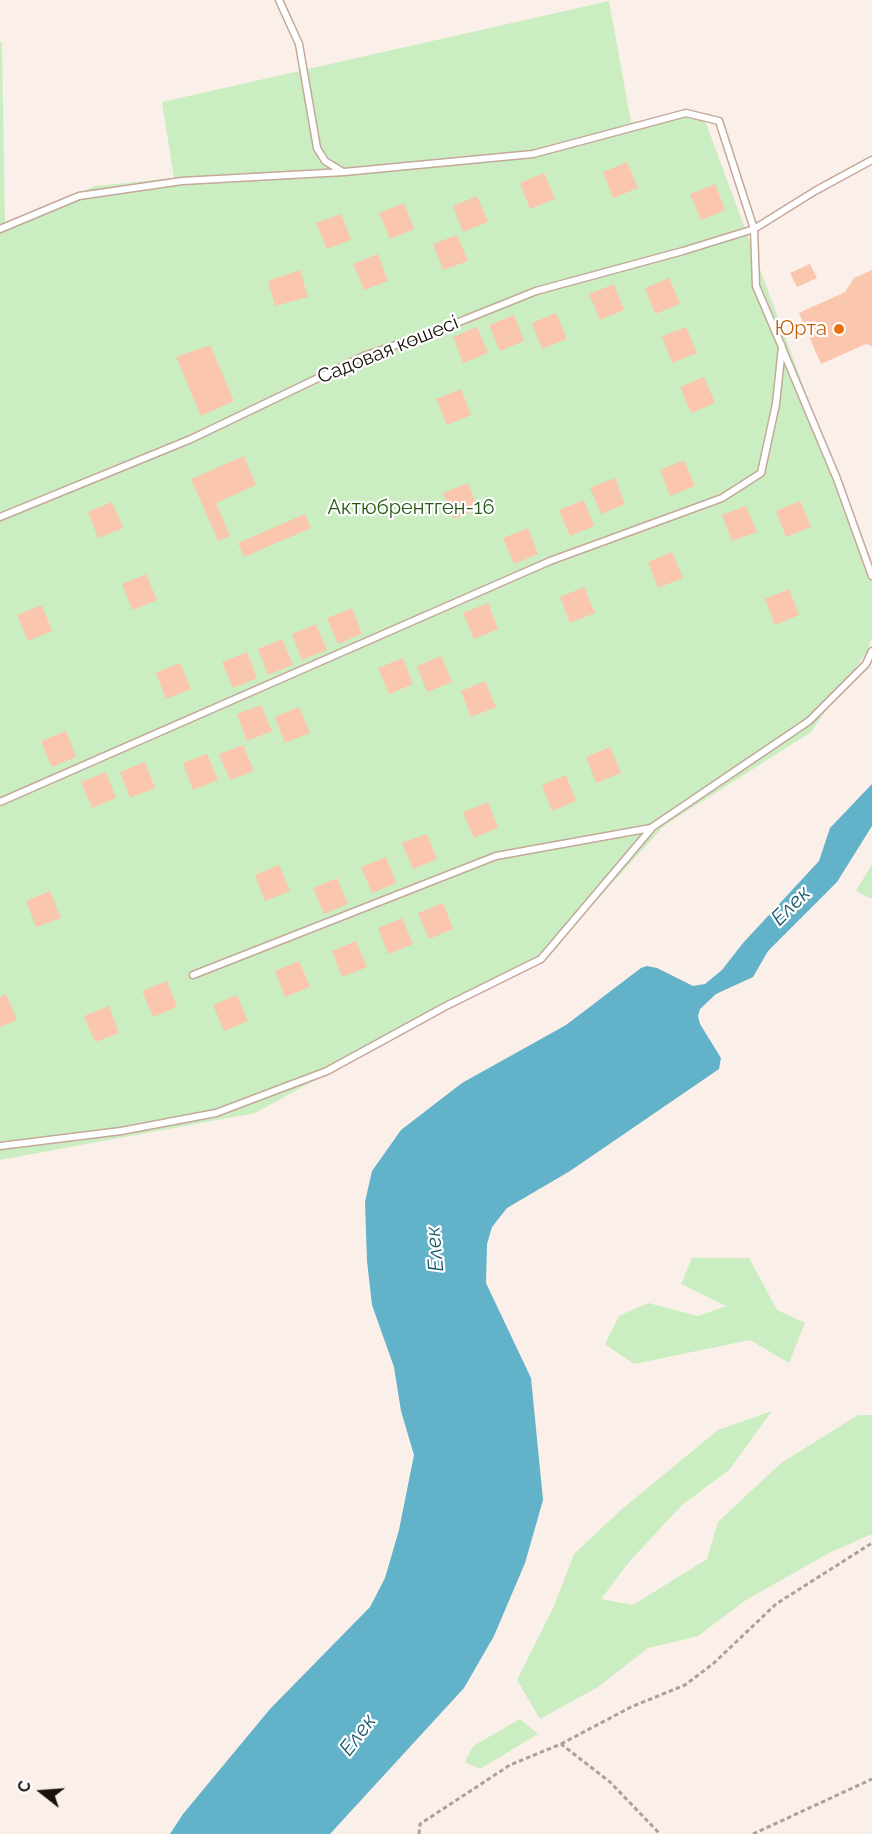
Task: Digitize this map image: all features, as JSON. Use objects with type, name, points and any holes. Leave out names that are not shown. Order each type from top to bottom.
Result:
[{"type":"lane","points":[[279,0],[299,44],[317,148],[325,161],[344,172]]},
{"type":"lane","points":[[0,230],[79,196],[182,181],[344,172],[533,154],[686,113],[719,121],[754,229],[756,286],[837,479],[872,576]]},
{"type":"lane","name":"Садовая көшесі","points":[[0,517],[191,439],[364,356],[439,330],[536,291],[754,229],[815,191],[872,160]]},
{"type":"lane","points":[[0,802],[550,561],[722,498],[761,473],[776,404],[782,346]]},
{"type":"lane","points":[[0,1146],[121,1131],[216,1113],[327,1071],[446,1006],[541,959],[651,828],[809,720],[866,664],[872,651]]},
{"type":"lane","points":[[193,975],[496,856],[651,828]]},
{"type":"path","points":[[418,1834],[420,1824],[510,1765],[561,1744],[631,1707],[685,1684],[714,1663],[776,1604],[872,1542]]},
{"type":"path","points":[[561,1744],[610,1782],[660,1834]]},
{"type":"path","points":[[753,1834],[872,1779]]},
{"type":"green space","name":"Актюбрентген-16","points":[[609,1],[631,122],[703,115],[872,572],[872,637],[868,650],[811,732],[665,825],[550,951],[255,1113],[0,1160],[0,42],[2,42],[5,227],[95,186],[174,178],[162,102]]},
{"type":"green space","points":[[872,864],[872,898],[869,898],[856,891]]},
{"type":"green space","points":[[692,1258],[749,1258],[777,1310],[805,1323],[789,1363],[750,1340],[634,1364],[605,1344],[619,1316],[648,1303],[698,1316],[726,1306],[681,1284]]},
{"type":"green space","points":[[772,1411],[729,1470],[682,1505],[629,1562],[601,1599],[633,1605],[707,1559],[718,1522],[781,1463],[858,1415],[872,1415],[872,1534],[829,1553],[746,1600],[698,1636],[648,1648],[598,1687],[540,1719],[517,1680],[554,1606],[574,1554],[622,1509],[718,1430]]},
{"type":"green space","points":[[520,1719],[538,1734],[480,1769],[465,1762],[473,1746]]},
{"type":"water","name":"Елек","points":[[872,784],[872,826],[837,882],[768,951],[753,977],[716,994],[700,1009],[698,1016],[700,1024],[721,1058],[719,1069],[570,1171],[507,1208],[492,1227],[487,1244],[486,1283],[531,1378],[543,1500],[525,1563],[494,1636],[464,1688],[330,1834],[170,1834],[183,1814],[270,1709],[370,1607],[385,1578],[399,1530],[414,1455],[401,1411],[394,1367],[372,1305],[367,1261],[365,1202],[372,1171],[401,1130],[462,1083],[566,1025],[641,968],[647,966],[657,968],[693,986],[705,984],[722,970],[743,943],[819,861],[830,828]]},
{"type":"building","points":[[627,162],[638,188],[613,198],[603,172]]},
{"type":"building","points":[[544,173],[555,199],[530,209],[520,183]]},
{"type":"building","points":[[715,184],[725,210],[701,220],[690,194]]},
{"type":"building","points":[[477,196],[488,222],[463,232],[453,206]]},
{"type":"building","points":[[404,203],[414,229],[390,239],[379,213]]},
{"type":"building","points":[[341,214],[351,240],[327,249],[316,223]]},
{"type":"building","points":[[457,235],[468,261],[443,270],[433,244]]},
{"type":"building","points":[[378,254],[388,281],[364,290],[353,264]]},
{"type":"building","points":[[810,264],[817,278],[797,287],[790,273]]},
{"type":"building","points":[[300,270],[308,297],[275,306],[268,281]]},
{"type":"building","name":"Юрта","points":[[872,270],[872,346],[866,344],[821,364],[799,313],[845,292],[854,278]]},
{"type":"building","points":[[669,278],[680,304],[655,314],[645,288]]},
{"type":"building","points":[[614,284],[624,310],[600,320],[589,294]]},
{"type":"building","points":[[556,313],[567,339],[542,349],[532,323]]},
{"type":"building","points":[[514,315],[524,341],[500,351],[489,325]]},
{"type":"building","points":[[477,327],[488,353],[463,363],[453,337]]},
{"type":"building","points":[[686,327],[697,353],[672,363],[662,336]]},
{"type":"building","points":[[210,345],[234,401],[201,416],[176,357]]},
{"type":"building","points":[[704,377],[715,403],[691,413],[680,387]]},
{"type":"building","points":[[461,389],[471,415],[447,425],[436,399]]},
{"type":"building","points":[[244,456],[256,485],[216,503],[230,536],[218,541],[191,479]]},
{"type":"building","points":[[684,460],[695,486],[670,496],[660,470]]},
{"type":"building","points":[[615,478],[625,504],[601,514],[590,488]]},
{"type":"building","points":[[468,483],[478,509],[454,519],[443,493]]},
{"type":"building","points":[[584,500],[594,526],[570,536],[559,510]]},
{"type":"building","points":[[800,501],[811,527],[786,537],[776,511]]},
{"type":"building","points":[[112,502],[123,528],[98,538],[88,512]]},
{"type":"building","points":[[746,506],[757,532],[732,541],[722,515]]},
{"type":"building","points":[[305,514],[311,528],[244,557],[238,543]]},
{"type":"building","points":[[528,528],[538,554],[514,564],[503,538]]},
{"type":"building","points":[[672,552],[683,578],[658,588],[648,562]]},
{"type":"building","points":[[146,574],[157,600],[132,610],[122,584]]},
{"type":"building","points":[[584,587],[595,613],[570,623],[560,597]]},
{"type":"building","points":[[789,589],[799,615],[775,625],[765,599]]},
{"type":"building","points":[[488,603],[498,629],[474,639],[463,613]]},
{"type":"building","points":[[42,605],[52,631],[28,641],[17,615]]},
{"type":"building","points":[[352,608],[362,634],[338,644],[327,618]]},
{"type":"building","points":[[316,624],[327,650],[302,660],[292,634]]},
{"type":"building","points":[[282,639],[293,665],[268,675],[258,649]]},
{"type":"building","points":[[247,652],[257,678],[233,688],[222,662]]},
{"type":"building","points":[[441,656],[452,682],[427,692],[417,666]]},
{"type":"building","points":[[403,658],[413,684],[389,694],[378,668]]},
{"type":"building","points":[[180,663],[191,689],[166,699],[156,673]]},
{"type":"building","points":[[485,681],[496,707],[471,717],[461,691]]},
{"type":"building","points":[[261,705],[272,731],[247,741],[237,714]]},
{"type":"building","points":[[299,707],[310,733],[285,743],[275,717]]},
{"type":"building","points":[[66,731],[76,757],[52,767],[41,741]]},
{"type":"building","points":[[243,745],[254,771],[230,780],[219,754]]},
{"type":"building","points":[[610,747],[621,773],[596,783],[586,757]]},
{"type":"building","points":[[207,754],[218,780],[193,790],[183,763]]},
{"type":"building","points":[[145,762],[155,788],[130,798],[120,772]]},
{"type":"building","points":[[106,772],[116,798],[92,808],[81,782]]},
{"type":"building","points":[[566,775],[576,801],[552,811],[542,785]]},
{"type":"building","points":[[488,802],[498,828],[474,838],[463,812]]},
{"type":"building","points":[[427,834],[437,859],[413,869],[402,843]]},
{"type":"building","points":[[386,857],[396,883],[372,893],[361,867]]},
{"type":"building","points":[[279,865],[290,891],[265,901],[255,875]]},
{"type":"building","points":[[337,878],[348,904],[324,914],[313,888]]},
{"type":"building","points":[[50,891],[61,918],[36,927],[26,901]]},
{"type":"building","points":[[443,903],[453,929],[429,939],[418,913]]},
{"type":"building","points":[[402,918],[413,944],[388,954],[378,928]]},
{"type":"building","points":[[356,941],[367,967],[342,977],[332,951]]},
{"type":"building","points":[[299,961],[310,987],[285,997],[275,971]]},
{"type":"building","points":[[167,981],[177,1007],[153,1017],[142,991]]},
{"type":"building","points":[[6,994],[17,1020],[0,1027],[0,997]]},
{"type":"building","points":[[237,995],[248,1021],[224,1031],[213,1005]]},
{"type":"building","points":[[109,1006],[119,1033],[95,1042],[84,1016]]},
{"type":"place","name":"Юрта","points":[[839,329]]}]
